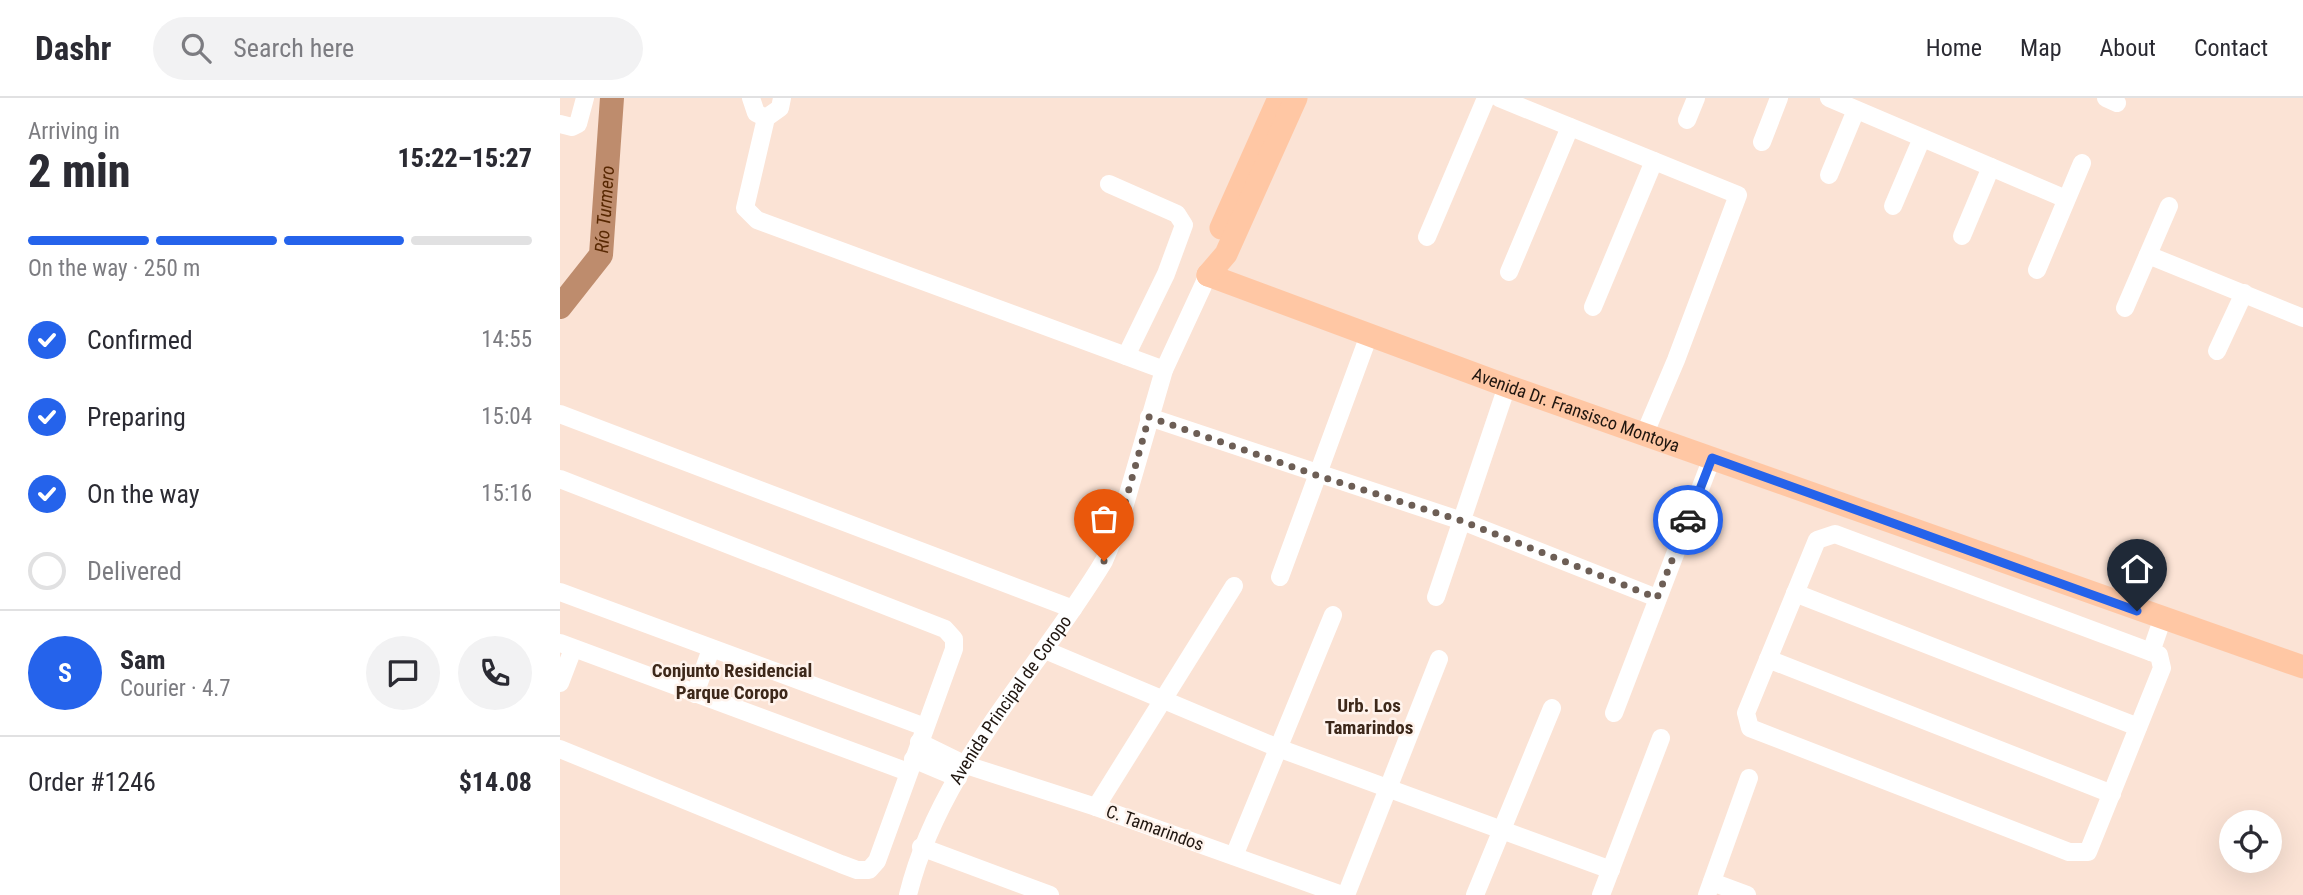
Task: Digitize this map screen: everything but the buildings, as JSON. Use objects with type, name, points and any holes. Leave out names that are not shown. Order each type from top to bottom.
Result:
[{"type":"main road","name":"Avenida Principal de Coropo","points":[[1208,275],[1213,246],[1279,98]]},
{"type":"main road","name":"Avenida Principal de Coropo","points":[[1208,275],[1226,254],[1296,98]]},
{"type":"main road","name":"Avenida Dr. Fransisco Montoya","points":[[1208,275],[1507,386],[1645,433],[2162,620],[2303,667]]},
{"type":"street","points":[[560,124],[572,127],[578,124],[585,98]]},
{"type":"street","points":[[751,98],[757,113],[766,118]]},
{"type":"street","points":[[782,98],[780,108],[766,118],[746,208],[757,220],[1164,370]]},
{"type":"street","points":[[1427,237],[1486,98]]},
{"type":"street","points":[[1499,98],[1738,195],[1676,360],[1645,433]]},
{"type":"street","points":[[1687,120],[1696,98]]},
{"type":"street","points":[[1762,142],[1779,98]]},
{"type":"street","points":[[1829,98],[2066,200]]},
{"type":"street","points":[[1829,175],[1856,110]]},
{"type":"street","points":[[1509,272],[1570,127]]},
{"type":"street","points":[[1893,206],[1922,138]]},
{"type":"street","points":[[1592,307],[1654,161]]},
{"type":"street","points":[[2037,270],[2082,163]]},
{"type":"street","points":[[1962,236],[1992,167]]},
{"type":"street","points":[[1109,184],[1177,214],[1184,225],[1184,233],[1166,274],[1126,356]]},
{"type":"street","points":[[2125,308],[2169,206]]},
{"type":"street","points":[[2148,255],[2303,318]]},
{"type":"street","name":"Avenida Principal de Coropo","points":[[908,895],[921,847],[962,771],[1104,561],[1119,525],[1164,370],[1208,275]]},
{"type":"street","points":[[2217,351],[2244,293]]},
{"type":"street","points":[[1280,577],[1369,335]]},
{"type":"street","points":[[1436,597],[1507,386]]},
{"type":"street","points":[[560,414],[1073,609]]},
{"type":"street","points":[[1149,417],[1316,475],[1462,521],[1657,598]]},
{"type":"street","points":[[1614,712],[1712,458]]},
{"type":"street","points":[[560,479],[945,629],[954,639],[954,649],[877,862],[869,870],[857,870],[560,749]]},
{"type":"street","points":[[1835,534],[2159,655],[2163,664],[2088,852],[2075,854],[1750,728],[1746,713],[1795,593],[1817,540],[1835,534]]},
{"type":"street","points":[[1096,807],[1234,586]]},
{"type":"street","points":[[560,592],[712,649],[922,735],[962,771]]},
{"type":"street","points":[[1795,593],[2138,727]]},
{"type":"street","points":[[1234,856],[1333,615]]},
{"type":"street","points":[[2151,652],[2162,620]]},
{"type":"street","points":[[560,683],[567,646],[695,694],[910,766],[962,771]]},
{"type":"street","points":[[695,694],[712,649]]},
{"type":"street","points":[[1045,650],[1278,748],[1611,870]]},
{"type":"street","points":[[1344,895],[1439,659]]},
{"type":"street","points":[[1768,660],[2112,794]]},
{"type":"street","points":[[1475,895],[1552,708]]},
{"type":"street","points":[[1601,895],[1661,738]]},
{"type":"street","name":"C. Tamarindos","points":[[962,771],[1096,807],[1234,856],[1300,888],[1344,895]]},
{"type":"street","points":[[1747,895],[1710,889],[1749,778]]},
{"type":"street","points":[[921,847],[1050,895]]},
{"type":"waterway","name":"Río Turmero","points":[[560,307],[601,255],[612,98]]},
{"type":"way so far","points":[[1104,561],[1119,525],[1149,417],[1316,475],[1462,521],[1657,598],[1688,520]]},
{"type":"district","name":"Conjunto Residencial Parque Coropo","points":[[732,681]]},
{"type":"district","name":"Urb. Los Tamarindos","points":[[1369,716]]},
{"type":"route","points":[[1688,520],[1712,458],[2137,611]]}]
